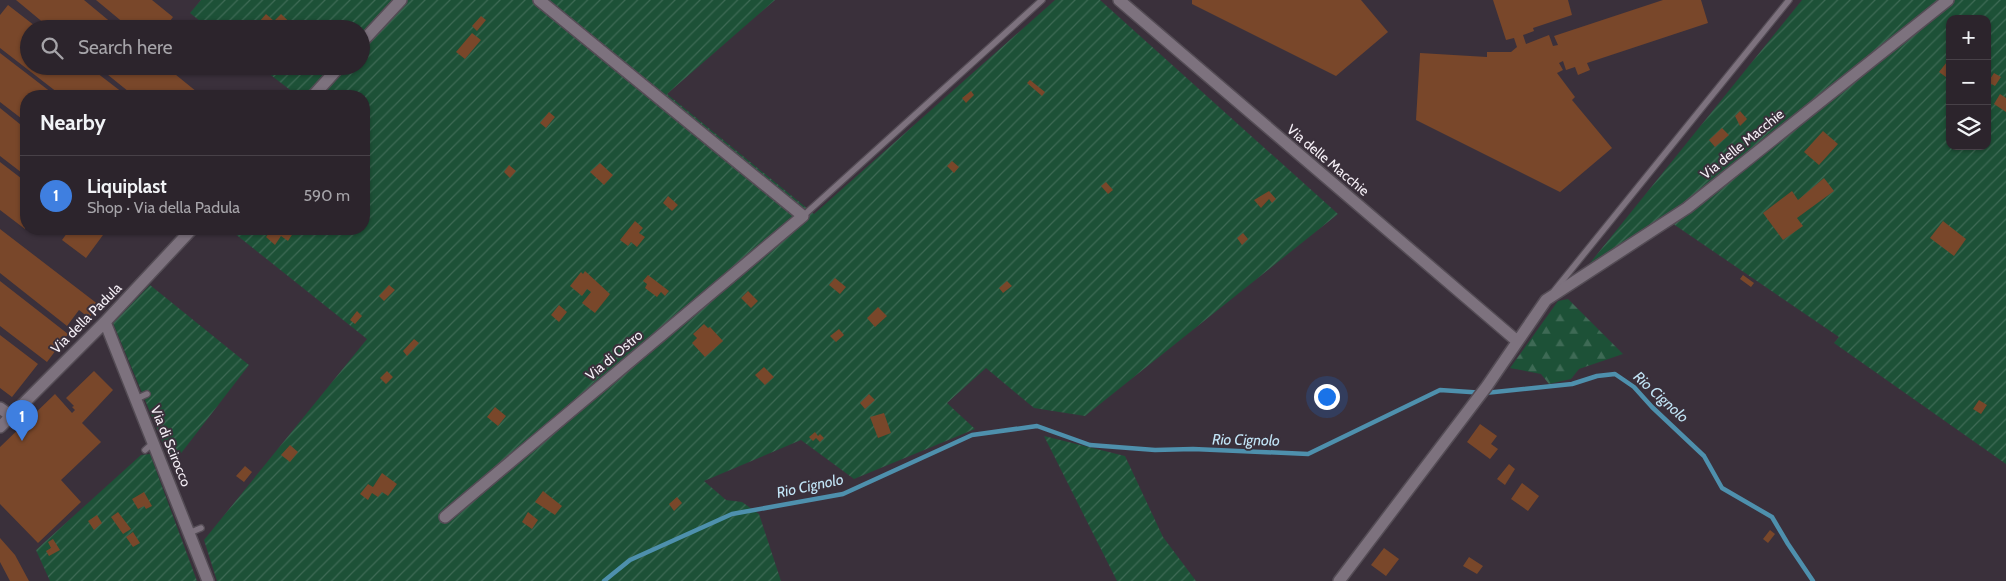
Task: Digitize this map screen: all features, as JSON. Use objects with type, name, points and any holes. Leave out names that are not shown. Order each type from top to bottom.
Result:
[{"type":"street","points":[[370,33],[401,0]]},
{"type":"street","points":[[539,0],[805,218]]},
{"type":"street","name":"Via delle Macchie","points":[[1119,0],[1517,342]]},
{"type":"street","name":"Via delle Macchie","points":[[1339,581],[1487,386],[1546,300],[1687,208],[1948,0]]},
{"type":"street","points":[[318,90],[332,75]]},
{"type":"street","name":"Via di Ostro","points":[[445,517],[805,218]]},
{"type":"street","name":"Via della Padula","points":[[0,427],[104,322],[186,235]]},
{"type":"street","name":"Via di Scirocco","points":[[104,322],[141,397],[149,446],[190,533],[208,581]]},
{"type":"street","points":[[0,408],[11,416]]},
{"type":"lane","points":[[805,218],[1042,0]]},
{"type":"lane","name":"Via delle Macchie","points":[[1546,300],[1789,0]]},
{"type":"lane","points":[[190,533],[201,528]]},
{"type":"green space","points":[[201,0],[775,0],[667,94],[814,214],[1055,0],[1100,0],[1338,214],[1085,416],[1034,408],[986,368],[947,403],[975,429],[854,479],[801,440],[704,481],[726,500],[742,502],[759,514],[781,581],[217,581],[204,540],[367,339],[237,235],[370,235],[370,90],[290,90],[271,75],[370,75],[370,20],[199,20],[190,13]]},
{"type":"green space","points":[[1802,0],[2006,0],[2006,464],[1834,343],[1839,337],[1663,217],[1582,273]]},
{"type":"green space","points":[[150,285],[249,365],[172,465],[113,323]]},
{"type":"green space","points":[[1568,299],[1623,354],[1579,369],[1571,379],[1549,384],[1541,374],[1510,368],[1558,301]]},
{"type":"green space","points":[[1044,436],[1125,456],[1163,537],[1196,581],[1117,581]]},
{"type":"green space","points":[[150,454],[197,581],[50,581],[36,550],[141,455]]},
{"type":"building","points":[[16,0],[84,0],[108,20],[40,20]]},
{"type":"building","points":[[96,0],[152,0],[173,17],[171,20],[120,20]]},
{"type":"building","points":[[1192,0],[1361,0],[1388,32],[1336,76],[1192,4]]},
{"type":"building","points":[[1493,0],[1568,0],[1572,15],[1533,28],[1534,31],[1523,35],[1526,44],[1549,35],[1553,46],[1558,45],[1554,36],[1663,0],[1701,0],[1708,23],[1587,63],[1590,70],[1578,75],[1575,67],[1566,70],[1563,61],[1559,63],[1563,70],[1557,73],[1575,97],[1572,100],[1612,148],[1560,192],[1416,120],[1420,53],[1487,57],[1487,52],[1511,52],[1517,47],[1514,38],[1506,40]]},
{"type":"building","points":[[8,5],[27,20],[20,20],[20,63],[0,48],[0,15]]},
{"type":"building","points":[[266,14],[273,20],[261,20]]},
{"type":"building","points":[[281,14],[287,20],[275,20]]},
{"type":"building","points":[[481,16],[486,20],[477,31],[472,26]]},
{"type":"building","points":[[472,33],[481,40],[465,59],[456,52]]},
{"type":"building","points":[[0,53],[20,68],[20,75],[29,75],[48,90],[20,90],[20,117],[0,102]]},
{"type":"building","points":[[1946,63],[1946,77],[1939,72]]},
{"type":"building","points":[[1994,73],[2001,77],[1995,86],[1991,84],[1991,78]]},
{"type":"building","points":[[35,75],[100,75],[119,90],[54,90]]},
{"type":"building","points":[[108,75],[176,75],[195,90],[127,90]]},
{"type":"building","points":[[1030,80],[1045,92],[1042,96],[1027,83]]},
{"type":"building","points":[[971,91],[974,95],[966,103],[962,98]]},
{"type":"building","points":[[2000,94],[2006,98],[2006,112],[1994,104]]},
{"type":"building","points":[[0,108],[20,124],[20,171],[0,156]]},
{"type":"building","points":[[1740,111],[1747,119],[1740,126],[1735,116]]},
{"type":"building","points":[[549,112],[555,117],[546,128],[540,123]]},
{"type":"building","points":[[1722,128],[1729,135],[1715,147],[1709,140]]},
{"type":"building","points":[[1823,131],[1838,144],[1819,165],[1804,152]]},
{"type":"building","points":[[952,161],[959,167],[954,173],[947,166]]},
{"type":"building","points":[[0,162],[20,177],[20,225],[0,210]]},
{"type":"building","points":[[600,163],[613,175],[604,185],[590,172]]},
{"type":"building","points":[[509,165],[516,171],[510,178],[504,172]]},
{"type":"building","points":[[1824,178],[1834,191],[1797,218],[1803,226],[1783,240],[1763,213],[1792,191],[1798,200]]},
{"type":"building","points":[[1106,182],[1113,190],[1108,194],[1101,186]]},
{"type":"building","points":[[1269,191],[1276,199],[1272,203],[1269,199],[1261,208],[1254,200]]},
{"type":"building","points":[[668,196],[678,205],[672,211],[663,203]]},
{"type":"building","points":[[635,221],[643,228],[639,233],[645,237],[637,247],[631,242],[628,246],[620,240]]},
{"type":"building","points":[[1943,221],[1966,239],[1954,256],[1930,238]]},
{"type":"building","points":[[0,229],[99,305],[89,318],[79,310],[67,326],[0,273]]},
{"type":"building","points":[[1243,233],[1248,239],[1242,245],[1237,238]]},
{"type":"building","points":[[66,235],[103,235],[86,258],[62,240]]},
{"type":"building","points":[[268,235],[292,235],[288,241],[281,236],[275,245],[266,237]]},
{"type":"building","points":[[585,271],[610,294],[595,313],[582,303],[591,292],[587,289],[582,296],[570,286],[581,272],[583,274]]},
{"type":"building","points":[[648,275],[669,291],[665,296],[661,292],[657,297],[645,288],[647,284],[643,281]]},
{"type":"building","points":[[1743,275],[1754,283],[1751,287],[1740,279]]},
{"type":"building","points":[[835,278],[846,287],[840,294],[829,285]]},
{"type":"building","points":[[0,281],[68,334],[47,362],[0,326]]},
{"type":"building","points":[[1007,281],[1012,286],[1003,293],[999,288]]},
{"type":"building","points":[[389,285],[395,290],[384,301],[379,296]]},
{"type":"building","points":[[748,291],[758,301],[751,308],[741,298]]},
{"type":"building","points":[[559,305],[567,312],[559,322],[551,315]]},
{"type":"building","points":[[878,307],[887,316],[875,327],[867,318]]},
{"type":"building","points":[[357,311],[362,316],[355,324],[350,320]]},
{"type":"building","points":[[704,324],[708,328],[710,327],[723,341],[705,357],[692,343],[697,338],[693,334]]},
{"type":"building","points":[[839,329],[844,335],[836,342],[830,336]]},
{"type":"building","points":[[0,335],[38,364],[12,397],[0,388]]},
{"type":"building","points":[[414,339],[419,343],[407,356],[403,351]]},
{"type":"building","points":[[764,367],[774,377],[765,385],[755,375]]},
{"type":"building","points":[[94,371],[113,390],[82,423],[101,442],[61,480],[81,502],[38,543],[0,504],[0,447],[55,394],[72,413],[75,410],[72,407],[74,406],[66,398]]},
{"type":"building","points":[[387,371],[393,377],[386,384],[380,378]]},
{"type":"building","points":[[869,394],[875,400],[865,409],[860,403]]},
{"type":"building","points":[[1979,400],[1987,405],[1981,414],[1973,409]]},
{"type":"building","points":[[495,407],[506,416],[498,426],[487,417]]},
{"type":"building","points":[[884,413],[891,433],[878,438],[870,417]]},
{"type":"building","points":[[1480,424],[1497,436],[1491,444],[1498,449],[1490,459],[1467,442]]},
{"type":"building","points":[[815,432],[818,436],[820,434],[824,438],[820,442],[816,438],[813,441],[809,437]]},
{"type":"building","points":[[290,445],[298,452],[290,462],[281,455]]},
{"type":"building","points":[[1509,464],[1515,469],[1505,485],[1497,479]]},
{"type":"building","points":[[245,466],[252,472],[244,482],[236,476]]},
{"type":"building","points":[[382,473],[397,484],[388,496],[382,492],[378,497],[372,493],[368,500],[360,494],[368,484],[373,487]]},
{"type":"building","points":[[1522,483],[1539,496],[1528,511],[1511,499]]},
{"type":"building","points":[[543,491],[562,506],[555,515],[535,502]]},
{"type":"building","points":[[144,492],[152,506],[146,509],[144,506],[138,509],[132,499]]},
{"type":"building","points":[[677,497],[682,503],[674,511],[669,504]]},
{"type":"building","points":[[118,512],[131,529],[123,534],[111,517]]},
{"type":"building","points":[[528,512],[538,520],[532,529],[522,522]]},
{"type":"building","points":[[97,515],[102,523],[94,530],[88,521]]},
{"type":"building","points":[[1770,530],[1775,534],[1768,543],[1763,539]]},
{"type":"building","points":[[133,532],[140,543],[133,547],[126,537]]},
{"type":"building","points":[[0,538],[15,555],[29,581],[10,581],[0,562]]},
{"type":"building","points":[[53,539],[60,550],[49,556],[46,551],[51,548],[48,542]]},
{"type":"building","points":[[1384,548],[1399,559],[1386,576],[1371,565]]},
{"type":"building","points":[[1469,557],[1483,566],[1477,574],[1463,566]]},
{"type":"waterway","name":"Rio Cignolo","points":[[604,581],[630,560],[732,514],[843,494],[972,435],[1037,426],[1090,445],[1155,450],[1193,449],[1308,454],[1440,390],[1485,393],[1572,384],[1597,376],[1615,374],[1634,387],[1652,407],[1704,456],[1722,488],[1772,517],[1813,581]]},
{"type":"place","name":"Liquiplast","points":[[22,441]]}]
